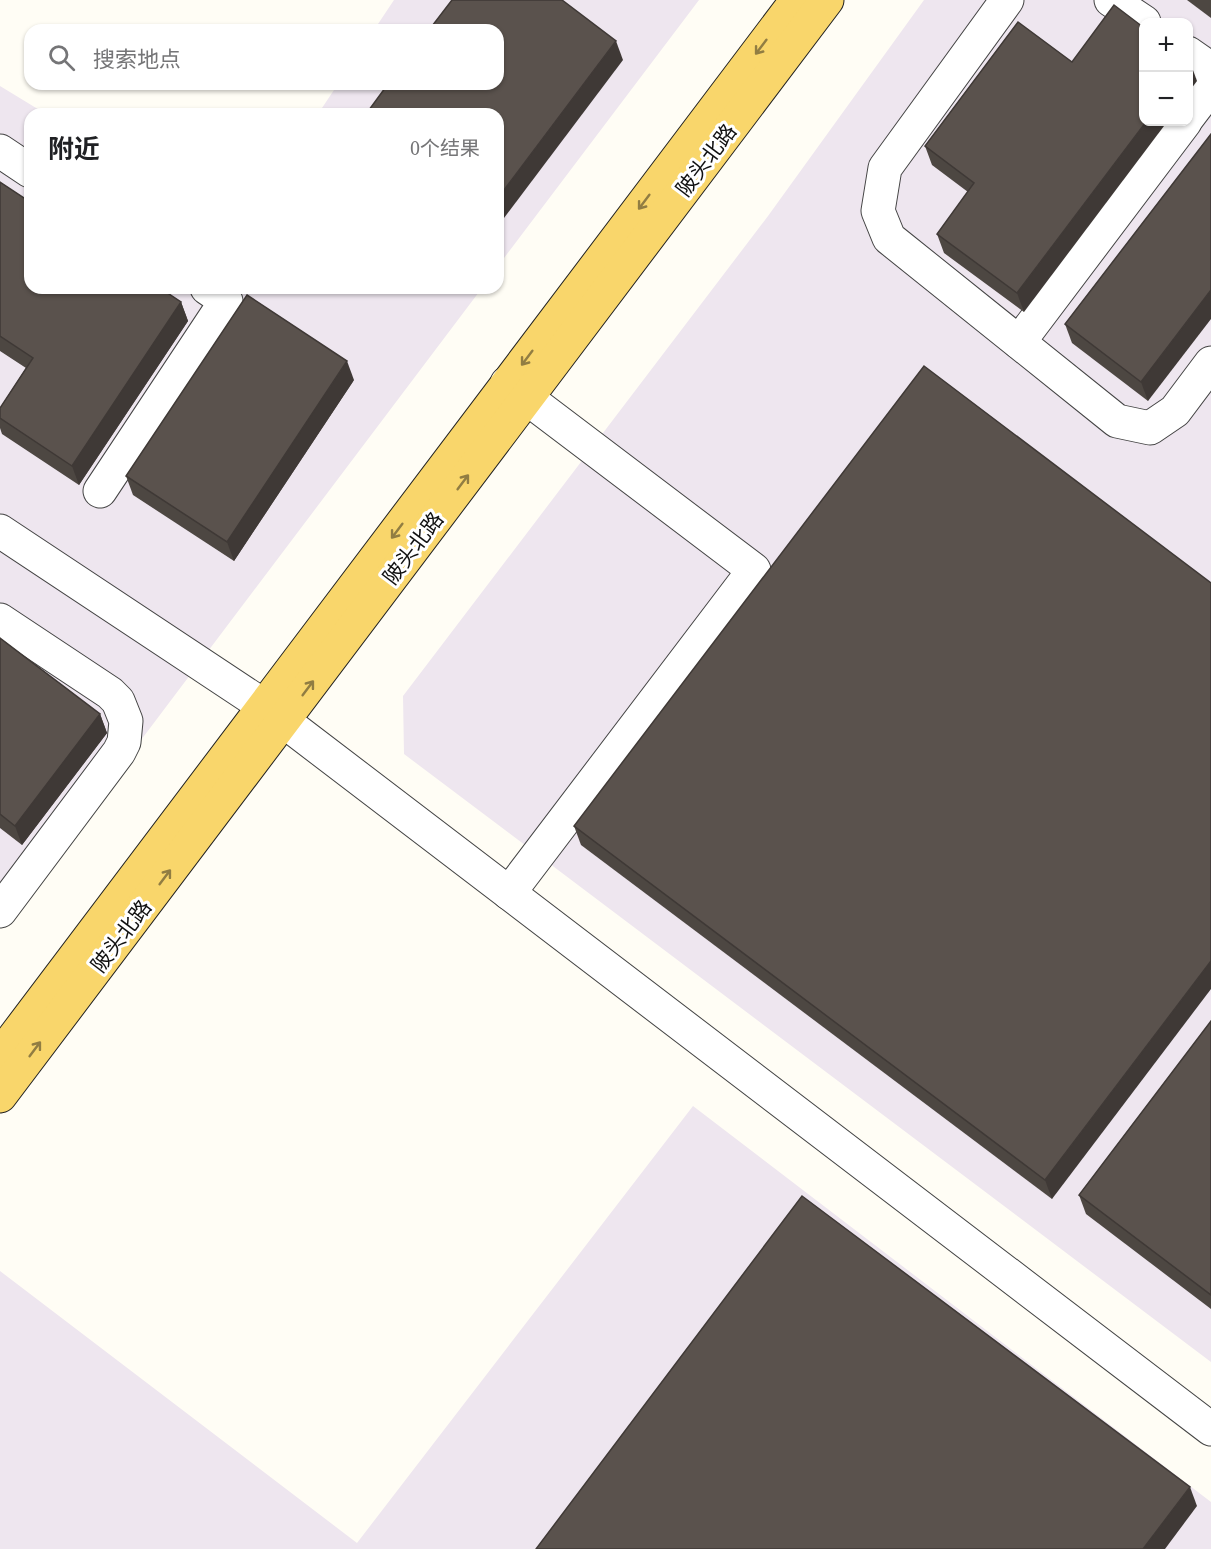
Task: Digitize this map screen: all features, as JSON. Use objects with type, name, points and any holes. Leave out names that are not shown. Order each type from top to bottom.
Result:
[{"type":"main road","name":"陂头北路","points":[[517,391],[797,0]]},
{"type":"main road","name":"陂头北路","points":[[0,1096],[273,714],[517,391],[827,0]]},
{"type":"main road","name":"陂头北路","points":[[0,1056],[273,714]]},
{"type":"street","points":[[1007,0],[885,168],[878,211],[889,237],[1117,421],[1150,429],[1175,411],[1211,363]]},
{"type":"street","points":[[1111,0],[1139,19]]},
{"type":"street","points":[[1193,56],[1211,69]]},
{"type":"street","points":[[1193,110],[1211,87]]},
{"type":"street","points":[[1019,342],[1182,126]]},
{"type":"street","points":[[0,151],[24,167]]},
{"type":"street","points":[[100,491],[226,301],[216,294]]},
{"type":"street","points":[[509,893],[754,570],[517,391]]},
{"type":"street","points":[[0,531],[273,714],[1211,1429]]},
{"type":"street","points":[[0,620],[110,693],[123,711],[126,732],[119,752],[0,911]]},
{"type":"shaded area","points":[[394,0],[699,0],[504,258],[504,108],[322,108],[334,90],[504,90],[504,24],[378,24]]},
{"type":"shaded area","points":[[924,0],[1211,0],[1211,1362],[404,754],[403,696],[768,216]]},
{"type":"shaded area","points":[[0,86],[36,108],[24,108],[24,294],[477,294],[0,927]]},
{"type":"shaded area","points":[[693,1106],[1211,1502],[1211,1549],[0,1549],[0,1271],[357,1543]]},
{"type":"building","points":[[452,0],[562,0],[616,41],[504,190],[504,108],[370,108],[384,90],[504,90],[504,24],[434,24]]},
{"type":"building","points":[[1114,5],[1139,24],[1139,126],[1143,126],[1017,293],[937,234],[974,183],[925,146],[1018,22],[1072,62]]},
{"type":"building","points":[[1211,134],[1211,290],[1141,382],[1065,324]]},
{"type":"building","points":[[0,182],[24,198],[24,294],[169,294],[181,302],[72,466],[0,418],[0,408],[33,358],[0,336]]},
{"type":"building","points":[[247,295],[347,361],[227,542],[126,476]]},
{"type":"building","points":[[924,366],[1211,583],[1211,961],[1045,1180],[574,826]]},
{"type":"building","points":[[0,638],[100,714],[15,826],[0,814]]},
{"type":"building","points":[[1211,1021],[1211,1295],[1079,1195]]},
{"type":"building","points":[[802,1196],[1190,1487],[1143,1549],[536,1549]]}]
